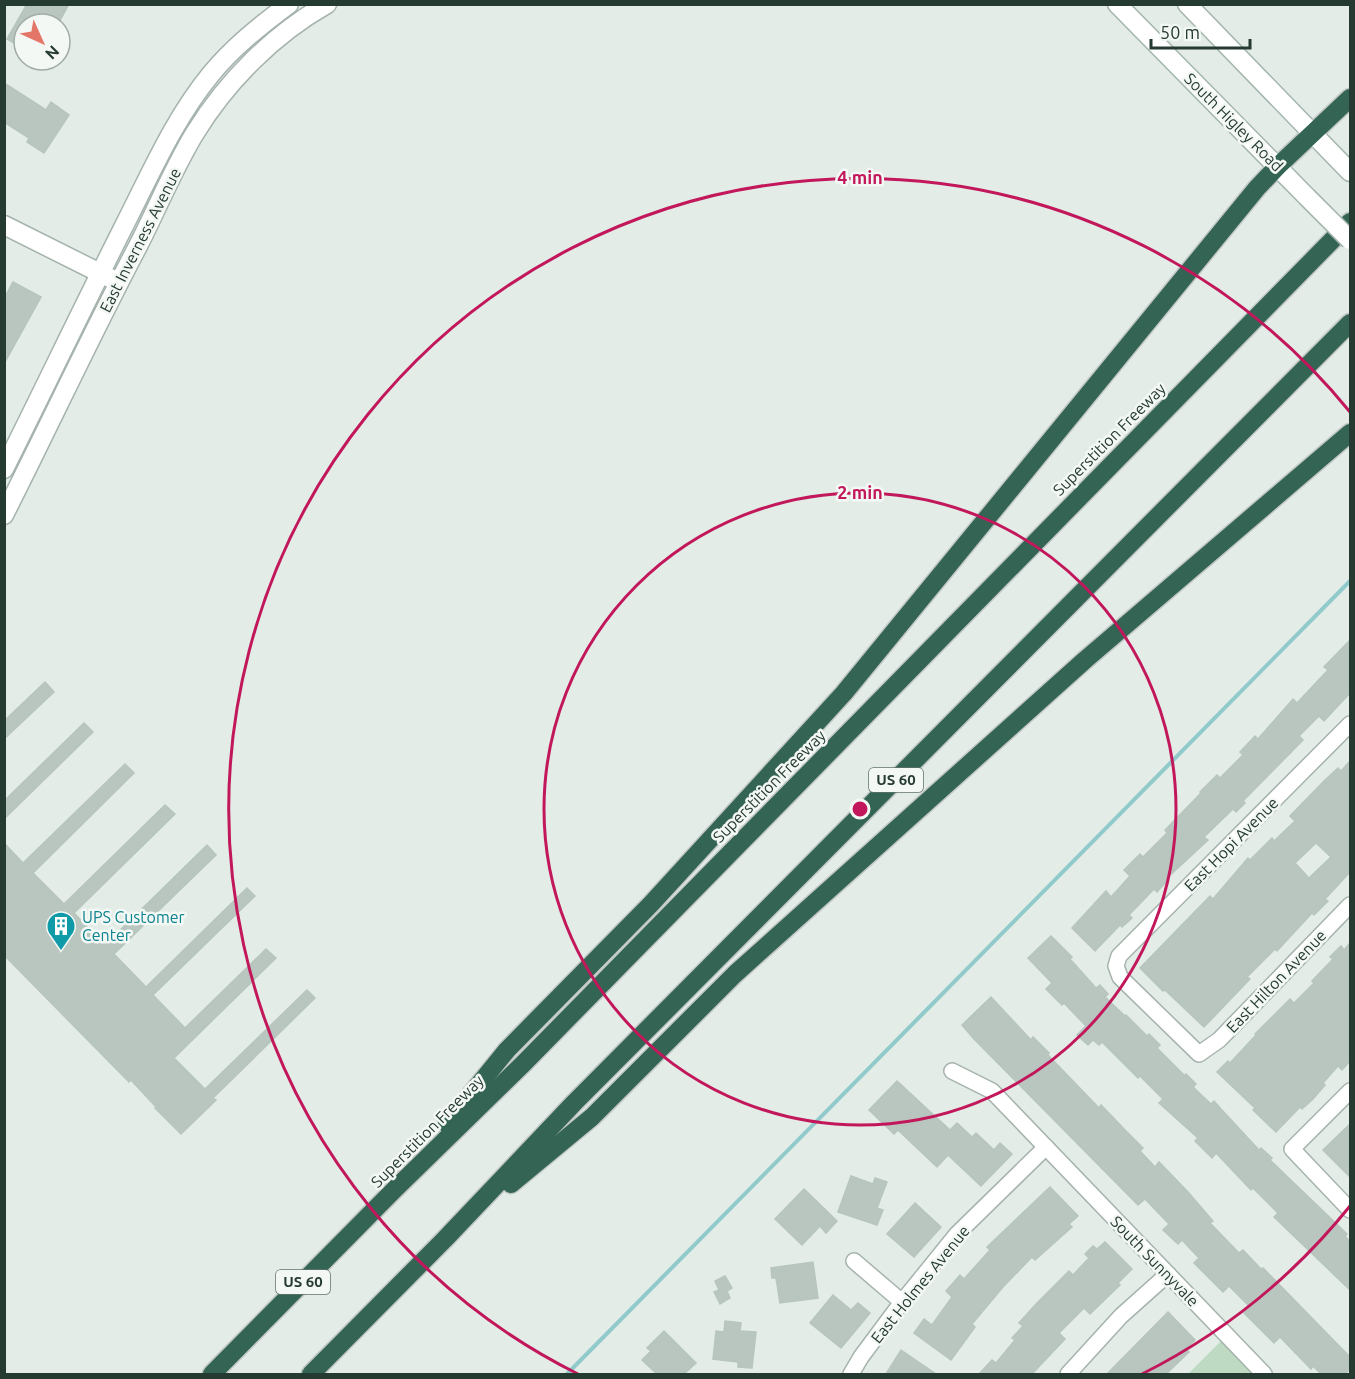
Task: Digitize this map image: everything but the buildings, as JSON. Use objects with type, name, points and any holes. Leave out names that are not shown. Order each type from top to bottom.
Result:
[{"type":"highway","points":[[394,1190],[507,1050],[651,904],[844,693],[1249,198],[1278,166],[1350,98]]},
{"type":"highway","name":"Superstition Freeway","points":[[212,1374],[394,1190],[523,1064],[1350,222]]},
{"type":"highway","name":"US 60","points":[[310,1374],[445,1239],[583,1095],[1350,323]]},
{"type":"highway","points":[[445,1239],[592,1117],[735,974],[1076,667],[1350,433]]},
{"type":"street","name":"East Inverness Avenue","points":[[4,469],[169,138],[186,109],[211,74],[225,59],[289,4]]},
{"type":"street","name":"East Inverness Avenue","points":[[4,515],[118,282],[196,132],[224,92],[279,38],[327,4]]},
{"type":"street","name":"South Higley Road","points":[[1117,4],[1350,240]]},
{"type":"street","points":[[1187,4],[1346,167]]},
{"type":"street","points":[[266,22],[279,38]]},
{"type":"street","points":[[4,225],[118,282]]},
{"type":"street","name":"East Hopi Avenue","points":[[1199,1054],[1120,977],[1116,966],[1119,956],[1350,724]]},
{"type":"street","name":"East Hilton Avenue","points":[[1199,1054],[1219,1040],[1350,905]]},
{"type":"street","name":"South Sunnyvale","points":[[952,1071],[992,1091],[1264,1374]]},
{"type":"street","points":[[1350,1091],[1292,1149],[1350,1210]]},
{"type":"street","name":"East Holmes Avenue","points":[[851,1374],[902,1302],[957,1234],[1046,1147]]},
{"type":"street","points":[[854,1260],[902,1302]]},
{"type":"street","points":[[1068,1374],[1121,1316],[1168,1274]]},
{"type":"green space","points":[[1227,1335],[1264,1374],[1188,1374]]},
{"type":"waterway","points":[[567,1374],[1350,581]]},
{"type":"place","name":"UPS Customer Center","points":[[61,952]]}]
